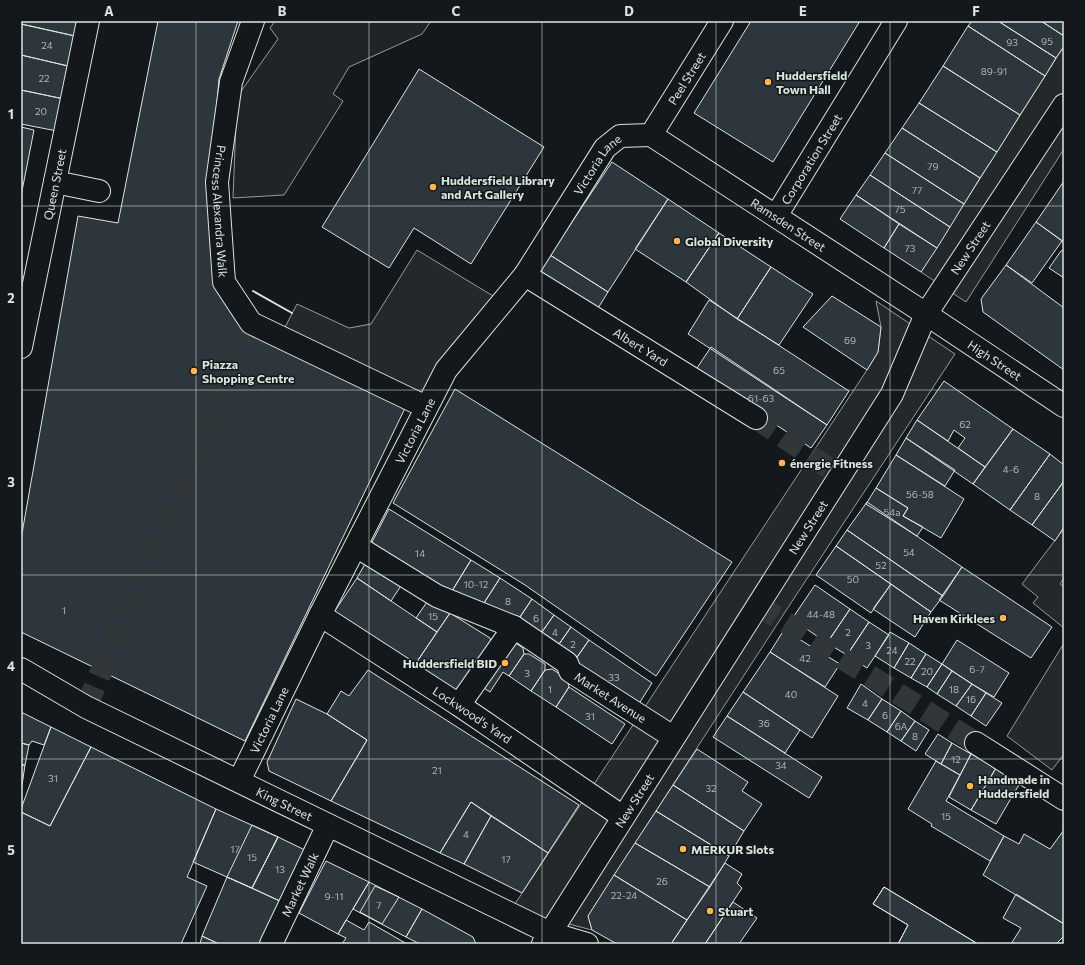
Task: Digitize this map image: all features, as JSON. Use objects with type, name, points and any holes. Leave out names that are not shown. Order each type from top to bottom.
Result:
[{"type":"street","name":"Queen Street","points":[[21,347],[88,21]]},
{"type":"street","name":"Princess Alexandra Walk","points":[[254,21],[231,82],[217,182],[224,282],[251,323],[426,407]]},
{"type":"street","name":"Peel Street","points":[[651,135],[722,21]]},
{"type":"street","name":"Corporation Street","points":[[776,216],[896,21]]},
{"type":"street","name":"New Street","points":[[546,939],[892,394],[926,314],[1064,105]]},
{"type":"street","name":"Victoria Lane","points":[[239,781],[320,615],[446,370],[525,275],[606,148],[620,136],[651,135]]},
{"type":"street","name":"Ramsden Street","points":[[651,135],[926,314]]},
{"type":"street","points":[[55,182],[99,191]]},
{"type":"street","name":"Albert Yard","points":[[525,275],[756,418]]},
{"type":"street","name":"High Street","points":[[926,314],[1064,406]]},
{"type":"street","name":"Market Avenue","points":[[356,546],[437,596],[514,627],[567,663],[570,671],[673,737]]},
{"type":"street","name":"Lockwood's Yard","points":[[320,615],[459,705],[624,817]]},
{"type":"street","points":[[459,705],[514,627]]},
{"type":"street","name":"King Street","points":[[21,669],[86,707],[328,825],[546,939],[587,944]]},
{"type":"street","points":[[976,743],[1064,800]]},
{"type":"street","name":"Market Walk","points":[[271,944],[328,825]]},
{"type":"shaded area","points":[[275,21],[431,21],[422,34],[349,67],[333,94],[343,101],[284,195],[233,198],[237,97],[278,39],[270,28]]},
{"type":"shaded area","points":[[1064,46],[1064,149],[966,302],[921,272]]},
{"type":"shaded area","points":[[417,250],[503,302],[426,407],[280,337],[297,304],[349,328],[371,324]]},
{"type":"shaded area","points":[[876,301],[955,354],[787,609],[588,916],[592,930],[557,921],[509,913],[878,352],[881,327]]},
{"type":"shaded area","points":[[1062,531],[1064,532],[1064,578],[1060,584],[1064,587],[1064,628],[1033,603],[1038,597],[1022,584]]},
{"type":"shaded area","points":[[1064,643],[1064,754],[1052,770],[1007,736]]},
{"type":"building","points":[[21,21],[76,21],[75,36],[21,24]]},
{"type":"building","name":"Piazza Shopping Centre","points":[[158,21],[238,21],[219,79],[210,182],[243,325],[407,404],[245,741],[21,632],[21,539],[78,216],[118,223]]},
{"type":"building","name":"Huddersfield Town Hall","points":[[751,21],[860,21],[773,162],[694,113]]},
{"type":"building","points":[[972,21],[998,21],[1056,58],[1045,76],[968,26]]},
{"type":"building","points":[[998,21],[1041,21],[1064,36],[1064,46],[1056,58]]},
{"type":"building","points":[[1041,21],[1064,21],[1064,36]]},
{"type":"building","points":[[21,24],[75,36],[68,66],[21,55]]},
{"type":"building","points":[[968,26],[1045,76],[1020,115],[943,66]]},
{"type":"building","points":[[21,55],[68,66],[64,99],[21,90]]},
{"type":"building","points":[[943,66],[1020,115],[997,152],[919,103]]},
{"type":"building","name":"Huddersfield Library and Art Gallery","points":[[419,69],[544,147],[471,264],[414,228],[389,268],[322,227]]},
{"type":"building","points":[[21,90],[64,99],[57,131],[21,124]]},
{"type":"building","points":[[919,103],[997,152],[980,178],[902,128]]},
{"type":"building","points":[[21,127],[34,130],[21,196]]},
{"type":"building","points":[[902,128],[980,178],[964,204],[885,153]]},
{"type":"building","points":[[885,153],[964,204],[950,227],[870,175]]},
{"type":"building","points":[[612,162],[668,199],[608,292],[550,255]]},
{"type":"building","points":[[870,175],[950,227],[937,248],[856,195]]},
{"type":"building","points":[[1064,181],[1064,242],[1036,222]]},
{"type":"building","points":[[856,195],[899,224],[884,248],[840,219]]},
{"type":"building","name":"Global Diversity","points":[[668,199],[719,233],[686,282],[635,249]]},
{"type":"building","points":[[1036,222],[1062,241],[1032,283],[1006,265]]},
{"type":"building","points":[[899,224],[937,248],[921,272],[884,248]]},
{"type":"building","points":[[719,233],[771,267],[737,319],[686,282]]},
{"type":"building","points":[[1064,250],[1064,278],[1049,268],[1061,251]]},
{"type":"building","points":[[550,255],[608,292],[595,313],[537,277]]},
{"type":"building","points":[[1006,265],[1064,308],[1064,370],[983,312],[981,299]]},
{"type":"building","points":[[771,267],[813,294],[779,345],[737,319]]},
{"type":"building","points":[[832,296],[881,327],[878,352],[867,370],[803,327]]},
{"type":"building","points":[[709,300],[849,391],[827,425],[688,334]]},
{"type":"building","points":[[711,347],[827,425],[811,448],[695,371]]},
{"type":"building","points":[[944,381],[1013,429],[985,467],[958,448],[965,438],[954,430],[948,441],[917,420]]},
{"type":"building","points":[[455,389],[732,562],[656,676],[525,585],[393,503]]},
{"type":"building","points":[[917,420],[985,467],[973,484],[906,438]]},
{"type":"building","points":[[1013,429],[1050,454],[1010,510],[973,484]]},
{"type":"building","points":[[906,438],[955,470],[945,486],[896,455]]},
{"type":"building","points":[[1050,454],[1064,465],[1064,481],[1032,525],[1010,510]]},
{"type":"building","points":[[896,455],[964,499],[941,538],[903,516],[908,508],[876,488]]},
{"type":"building","points":[[1064,481],[1064,527],[1055,541],[1032,525]]},
{"type":"building","points":[[876,488],[908,508],[903,516],[923,527],[917,536],[866,504]]},
{"type":"building","points":[[867,502],[962,567],[943,596],[847,530]]},
{"type":"building","points":[[389,509],[471,560],[452,591],[443,591],[370,546]]},
{"type":"building","points":[[847,530],[943,596],[931,612],[836,546]]},
{"type":"building","points":[[836,546],[891,584],[871,613],[816,575]]},
{"type":"building","points":[[471,560],[500,578],[484,603],[452,591]]},
{"type":"building","points":[[365,564],[404,581],[391,601],[357,578]]},
{"type":"building","name":"Haven Kirklees","points":[[962,567],[1052,627],[1031,658],[939,600]]},
{"type":"building","points":[[357,578],[437,632],[412,669],[332,615]]},
{"type":"building","points":[[500,578],[532,599],[518,620],[484,603]]},
{"type":"building","points":[[891,584],[931,612],[915,637],[873,609]]},
{"type":"building","points":[[815,585],[850,609],[827,643],[792,619]]},
{"type":"building","points":[[429,599],[450,613],[437,632],[416,618]]},
{"type":"building","points":[[532,599],[554,615],[539,636],[518,620]]},
{"type":"building","points":[[850,609],[869,622],[847,655],[827,643]]},
{"type":"building","points":[[450,613],[490,638],[493,647],[459,701],[412,669]]},
{"type":"building","points":[[554,615],[571,627],[557,647],[539,636]]},
{"type":"building","points":[[869,622],[889,635],[867,668],[847,655]]},
{"type":"building","points":[[571,627],[589,640],[575,660],[557,647]]},
{"type":"building","points":[[784,630],[840,664],[825,687],[770,652]]},
{"type":"building","points":[[890,632],[909,643],[894,668],[875,656]]},
{"type":"building","name":"Huddersfield BID","points":[[508,638],[523,648],[524,654],[509,676],[503,672],[490,692],[478,684]]},
{"type":"building","points":[[589,640],[652,683],[635,710],[571,666]]},
{"type":"building","points":[[957,640],[1009,673],[994,697],[942,664]]},
{"type":"building","points":[[909,643],[926,654],[911,678],[894,668]]},
{"type":"building","points":[[770,652],[838,696],[812,738],[743,692]]},
{"type":"building","points":[[524,654],[529,654],[545,664],[545,670],[531,691],[509,676]]},
{"type":"building","points":[[926,654],[942,664],[927,687],[911,678]]},
{"type":"building","points":[[942,664],[952,671],[937,694],[927,687]]},
{"type":"building","points":[[552,669],[567,679],[569,687],[556,707],[531,691],[545,670]]},
{"type":"building","points":[[368,670],[579,805],[548,853],[471,802],[440,853],[331,801],[367,740],[327,714],[341,691],[349,696]]},
{"type":"building","points":[[952,671],[972,684],[956,706],[937,694]]},
{"type":"building","points":[[861,684],[882,699],[868,720],[847,708]]},
{"type":"building","points":[[972,684],[986,693],[971,716],[956,706]]},
{"type":"building","points":[[569,687],[625,724],[612,744],[556,707]]},
{"type":"building","points":[[743,692],[800,730],[785,753],[727,716]]},
{"type":"building","points":[[986,693],[1002,703],[986,726],[971,716]]},
{"type":"building","points":[[296,699],[327,714],[367,740],[331,801],[269,771],[267,762]]},
{"type":"building","points":[[882,699],[901,711],[887,732],[868,720]]},
{"type":"building","points":[[901,711],[915,721],[901,741],[887,732]]},
{"type":"building","points":[[21,712],[51,727],[44,745],[32,741],[29,745],[21,743]]},
{"type":"building","points":[[727,716],[822,777],[809,798],[713,737]]},
{"type":"building","points":[[915,721],[929,730],[916,751],[901,741]]},
{"type":"building","points":[[51,727],[91,747],[50,826],[21,812],[21,809]]},
{"type":"building","points":[[938,734],[952,743],[941,764],[925,754]]},
{"type":"building","points":[[21,743],[29,745],[25,765],[21,765]]},
{"type":"building","points":[[952,743],[971,754],[960,775],[941,764]]},
{"type":"building","points":[[91,747],[216,809],[187,877],[207,886],[181,944],[21,944],[21,812],[50,826]]},
{"type":"building","points":[[697,749],[748,782],[742,791],[762,804],[744,831],[673,785]]},
{"type":"building","name":"Handmade in Huddersfield","points":[[971,754],[996,768],[971,810],[949,797]]},
{"type":"building","points":[[936,761],[960,775],[946,801],[1004,836],[990,861],[931,826],[932,824],[908,809]]},
{"type":"building","points":[[21,765],[25,765],[21,792]]},
{"type":"building","points":[[996,768],[1020,783],[996,824],[971,810]]},
{"type":"building","points":[[673,785],[744,831],[729,856],[656,811]]},
{"type":"building","points":[[471,802],[491,816],[464,864],[440,853]]},
{"type":"building","points":[[216,809],[278,837],[252,888],[193,862]]},
{"type":"building","name":"MERKUR Slots","points":[[656,811],[729,856],[710,887],[635,843]]},
{"type":"building","points":[[491,816],[548,853],[522,893],[464,864]]},
{"type":"building","points":[[252,825],[278,837],[252,888],[227,877]]},
{"type":"building","points":[[1064,830],[1064,924],[983,875],[1004,836],[1019,844],[1024,834],[1050,849]]},
{"type":"building","points":[[278,837],[307,851],[282,902],[252,888]]},
{"type":"building","points":[[635,843],[710,887],[687,920],[614,875]]},
{"type":"building","points":[[326,861],[369,882],[338,934],[299,913]]},
{"type":"building","name":"Stuart","points":[[725,863],[742,874],[737,883],[742,888],[705,944],[671,944]]},
{"type":"building","points":[[614,875],[687,920],[671,944],[617,944],[592,930],[588,916]]},
{"type":"building","points":[[227,877],[282,902],[261,944],[219,944],[202,936]]},
{"type":"building","points":[[369,882],[422,909],[406,937],[353,909]]},
{"type":"building","points":[[375,886],[399,897],[382,924],[360,912]]},
{"type":"building","points":[[884,887],[978,944],[898,944],[908,925],[873,904]]},
{"type":"building","points":[[884,887],[978,944],[898,944],[908,925],[873,904]]},
{"type":"building","points":[[1016,894],[1064,924],[1064,936],[1056,944],[1011,944],[1021,928],[1003,918]]},
{"type":"building","points":[[733,902],[757,918],[739,944],[705,944]]},
{"type":"building","points":[[422,909],[473,937],[476,944],[420,944],[406,937]]},
{"type":"building","points":[[346,920],[364,930],[369,922],[407,944],[342,944],[346,938],[338,934]]},
{"type":"building","points":[[202,936],[219,944],[200,944]]},
{"type":"tunnel","points":[[86,707],[251,323]]},
{"type":"tunnel","points":[[756,418],[840,476]]},
{"type":"tunnel","points":[[758,605],[976,743]]},
{"type":"wall","points":[[253,291],[292,313]]},
{"type":"place","name":"Huddersfield Town Hall","points":[[768,82]]},
{"type":"place","name":"Huddersfield Library and Art Gallery","points":[[433,187]]},
{"type":"place","name":"Global Diversity","points":[[677,241]]},
{"type":"place","name":"Piazza Shopping Centre","points":[[194,371]]},
{"type":"place","name":"énergie Fitness","points":[[782,463]]},
{"type":"place","name":"Haven Kirklees","points":[[1003,618]]},
{"type":"place","name":"Huddersfield BID","points":[[505,663]]},
{"type":"place","name":"Handmade in Huddersfield","points":[[970,786]]},
{"type":"place","name":"MERKUR Slots","points":[[683,849]]},
{"type":"place","name":"Stuart","points":[[710,911]]}]
